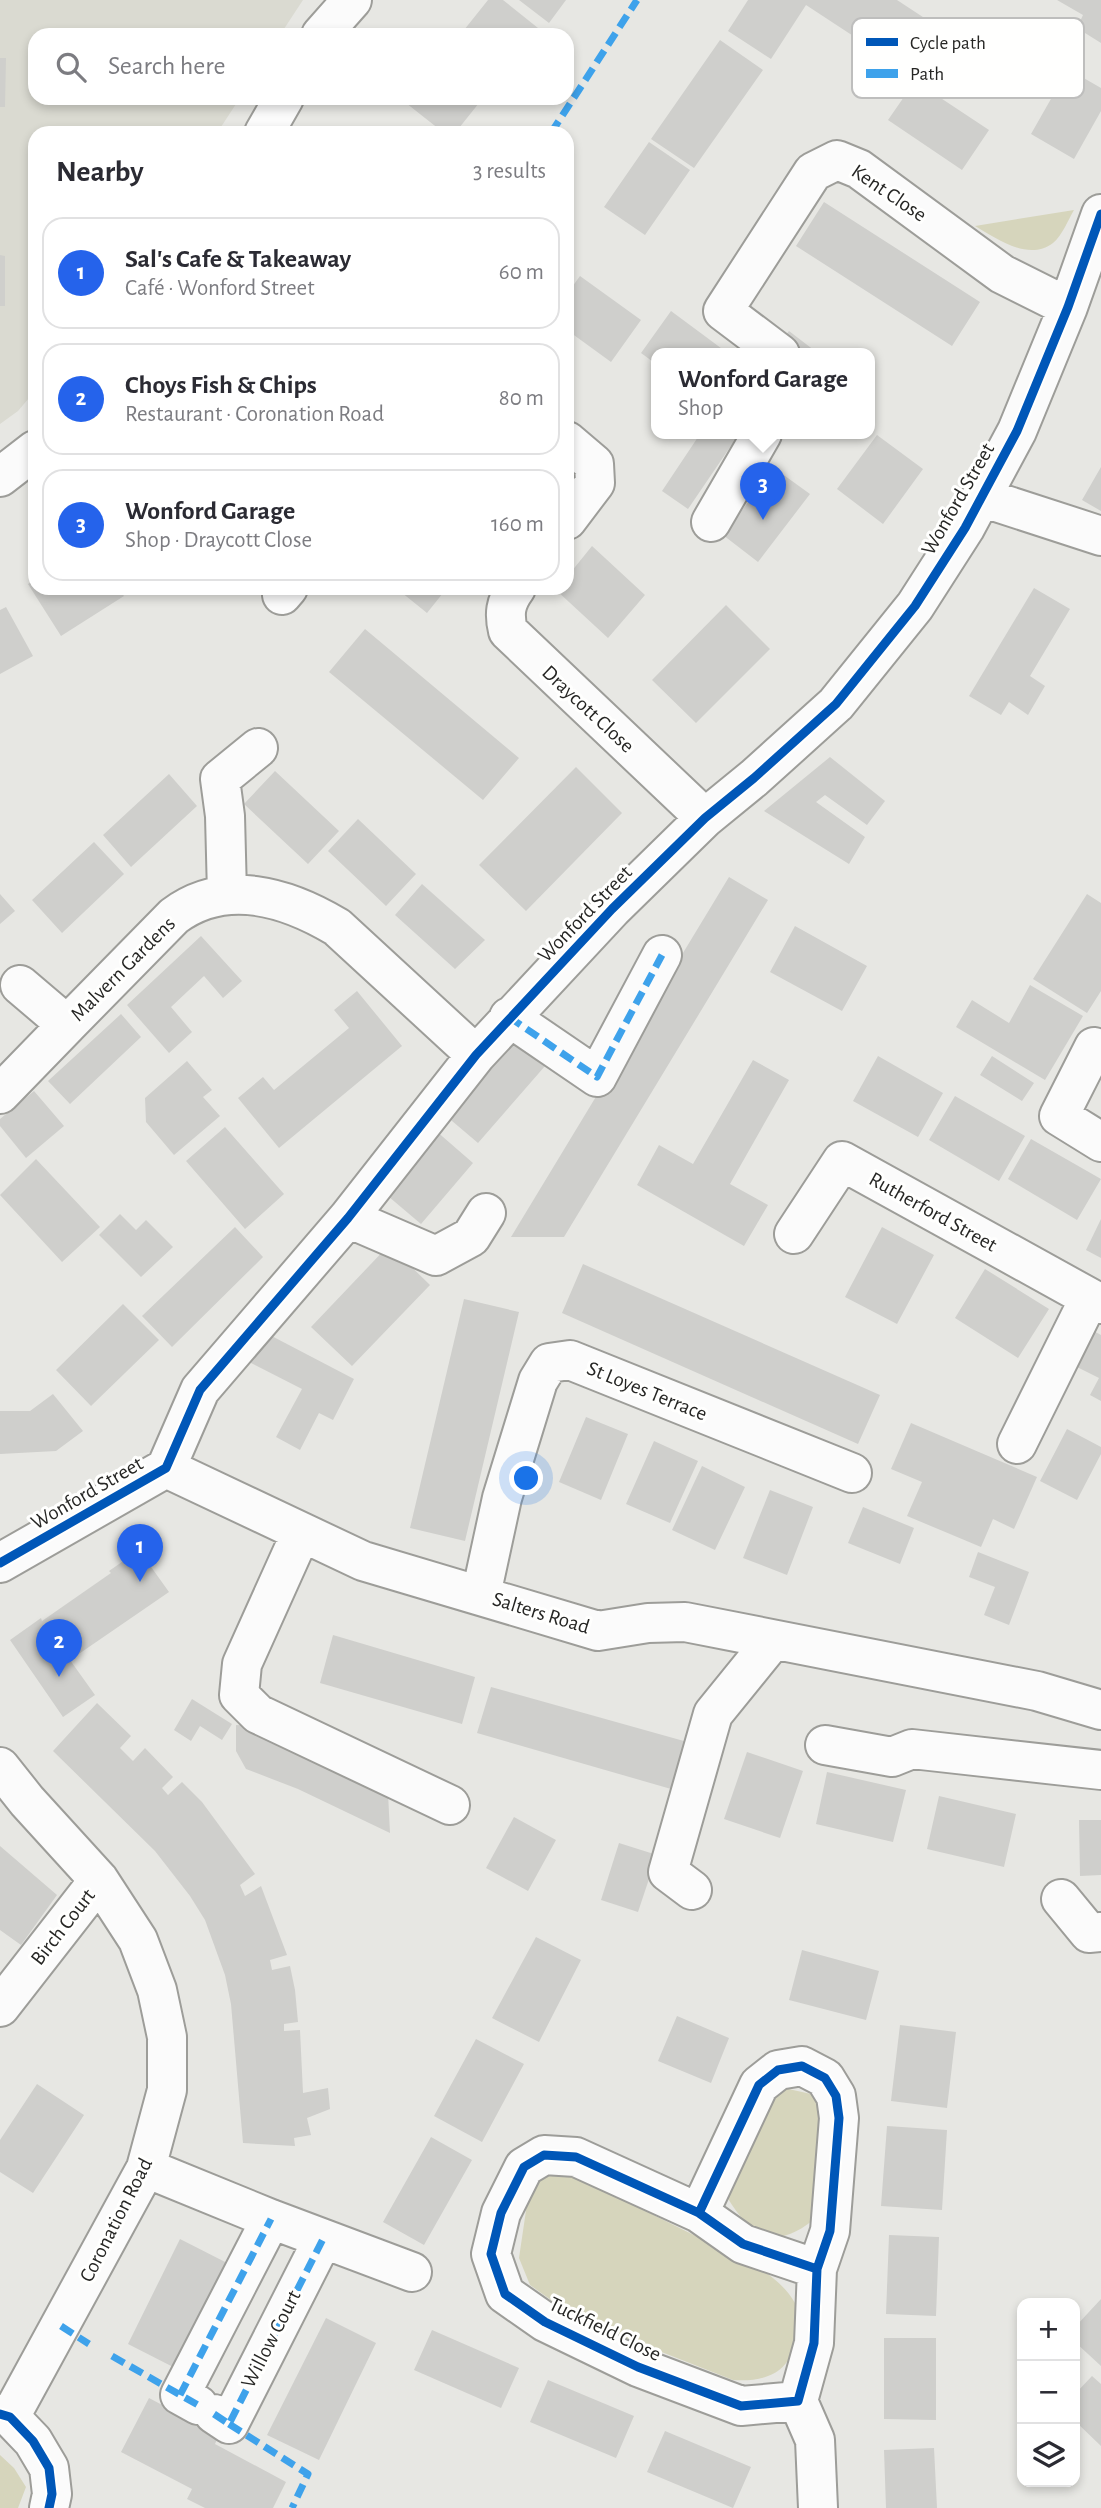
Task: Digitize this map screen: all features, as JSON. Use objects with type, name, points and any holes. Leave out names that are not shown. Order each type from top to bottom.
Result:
[{"type":"street","points":[[327,28],[352,0]]},
{"type":"street","points":[[268,126],[280,105]]},
{"type":"street","name":"Kent Close","points":[[772,348],[723,311],[813,172],[837,160],[859,169],[1002,274],[1068,307]]},
{"type":"street","name":"Wonford Street","points":[[0,1563],[166,1468],[200,1390],[348,1218],[475,1055],[612,909],[705,818],[836,704],[915,606],[965,528],[1017,431],[1068,307],[1101,214]]},
{"type":"street","points":[[711,522],[759,439]]},
{"type":"street","points":[[574,447],[594,464],[595,483],[574,511]]},
{"type":"street","points":[[0,477],[28,455]]},
{"type":"street","points":[[981,497],[1101,536]]},
{"type":"street","name":"Draycott Close","points":[[511,595],[504,615],[508,631],[705,818]]},
{"type":"street","points":[[227,894],[225,816],[220,779],[258,748]]},
{"type":"street","name":"Malvern Gardens","points":[[20,985],[67,1025],[174,916],[190,904],[227,894],[288,903],[337,927],[475,1055]]},
{"type":"street","points":[[509,1017],[597,1077],[662,955]]},
{"type":"street","points":[[0,1094],[67,1025]]},
{"type":"street","points":[[1094,1047],[1059,1116],[1101,1142]]},
{"type":"street","name":"Rutherford Street","points":[[794,1234],[842,1161],[1095,1301]]},
{"type":"street","points":[[348,1218],[436,1256],[471,1237],[486,1213]]},
{"type":"street","points":[[1017,1444],[1095,1301]]},
{"type":"street","name":"St Loyes Terrace","points":[[481,1595],[502,1498],[538,1381],[549,1363],[570,1360],[852,1473]]},
{"type":"street","name":"Salters Road","points":[[166,1468],[363,1561],[598,1631],[648,1623],[685,1622],[1037,1691],[1101,1710]]},
{"type":"street","points":[[301,1533],[242,1664],[239,1695],[258,1714],[450,1805]]},
{"type":"street","points":[[692,1890],[668,1872],[713,1714],[773,1640]]},
{"type":"street","points":[[825,1745],[892,1757],[912,1749],[1101,1770]]},
{"type":"street","name":"Coronation Road","points":[[0,1767],[99,1880],[138,1940],[157,1990],[167,2037],[167,2090],[146,2168],[5,2415]]},
{"type":"street","name":"Birch Court","points":[[0,2007],[99,1880]]},
{"type":"street","points":[[1061,1899],[1089,1933],[1101,1932]]},
{"type":"street","points":[[699,2213],[759,2085],[778,2070],[802,2066],[825,2078],[836,2096],[839,2118],[830,2231],[817,2269],[814,2343],[797,2401],[815,2441],[818,2508]]},
{"type":"street","name":"Tuckfield Close","points":[[797,2401],[741,2406],[638,2367],[568,2334],[545,2322],[505,2294],[491,2254],[501,2213],[524,2167],[544,2155],[576,2157],[699,2213],[743,2244],[817,2269]]},
{"type":"street","points":[[146,2168],[411,2272]]},
{"type":"street","name":"Willow Court","points":[[271,2219],[197,2405],[229,2424],[323,2239]]},
{"type":"street","points":[[5,2415],[33,2441],[49,2468],[52,2494],[49,2508]]},
{"type":"shaded area","points":[[0,0],[303,0],[285,28],[28,28],[28,105],[235,105],[222,126],[28,126],[28,399],[18,411],[0,424]]},
{"type":"green space","points":[[1074,210],[1053,243],[1033,250],[1002,242],[975,226]]},
{"type":"green space","points":[[784,2088],[811,2094],[825,2112],[820,2214],[805,2226],[780,2237],[757,2232],[747,2224],[727,2197],[757,2112]]},
{"type":"green space","points":[[567,2172],[760,2268],[788,2292],[795,2303],[799,2319],[794,2348],[783,2366],[776,2372],[757,2379],[733,2380],[603,2329],[530,2285],[519,2258],[528,2197],[546,2173]]},
{"type":"green space","points":[[0,2455],[14,2468],[26,2487],[18,2508],[0,2508]]},
{"type":"building","points":[[488,0],[503,0],[538,28],[466,28]]},
{"type":"building","points":[[519,0],[566,0],[549,23]]},
{"type":"building","points":[[748,0],[897,0],[924,18],[852,18],[852,35],[806,5],[771,59],[728,31]]},
{"type":"building","points":[[1057,0],[1101,0],[1101,43],[1084,32],[1083,15]]},
{"type":"building","points":[[720,40],[763,70],[694,168],[651,139]]},
{"type":"building","points":[[0,58],[6,58],[5,107],[0,107]]},
{"type":"building","points":[[1084,78],[1101,88],[1101,111],[1074,159],[1031,134],[1051,98],[1084,98]]},
{"type":"building","points":[[903,98],[941,98],[989,130],[962,170],[888,120]]},
{"type":"building","points":[[409,105],[477,105],[461,126],[435,126]]},
{"type":"building","points":[[649,142],[690,170],[645,235],[604,207]]},
{"type":"building","points":[[824,202],[980,302],[952,346],[796,246]]},
{"type":"building","points":[[0,255],[5,256],[5,306],[0,306]]},
{"type":"building","points":[[580,276],[641,320],[611,362],[574,335],[574,284]]},
{"type":"building","points":[[671,311],[721,348],[651,348],[651,360],[641,353]]},
{"type":"building","points":[[789,331],[811,348],[780,348],[777,346]]},
{"type":"building","points":[[877,435],[923,469],[883,524],[837,489]]},
{"type":"building","points":[[697,439],[736,439],[688,509],[662,491]]},
{"type":"building","points":[[1101,467],[1101,511],[1082,500]]},
{"type":"building","points":[[774,468],[810,494],[758,562],[723,535]]},
{"type":"building","points":[[592,546],[645,595],[608,638],[561,595],[574,595],[574,568]]},
{"type":"building","points":[[1034,588],[1070,609],[1030,676],[1045,686],[1028,715],[1009,702],[1001,715],[969,696]]},
{"type":"building","points":[[35,595],[124,596],[61,636]]},
{"type":"building","points":[[405,595],[441,595],[427,613]]},
{"type":"building","points":[[726,605],[770,649],[696,723],[652,680]]},
{"type":"building","points":[[6,607],[33,656],[0,674],[0,610]]},
{"type":"building","points":[[365,629],[519,758],[483,800],[329,672]]},
{"type":"building","points":[[830,757],[885,801],[867,825],[825,795],[816,802],[865,837],[849,864],[764,811]]},
{"type":"building","points":[[576,767],[622,813],[526,911],[479,865]]},
{"type":"building","points":[[275,771],[339,831],[308,864],[244,804]]},
{"type":"building","points":[[169,774],[197,806],[131,867],[103,835]]},
{"type":"building","points":[[358,819],[416,874],[386,906],[328,851]]},
{"type":"building","points":[[94,842],[124,874],[62,933],[32,900]]},
{"type":"building","points":[[729,877],[768,900],[564,1237],[511,1237]]},
{"type":"building","points":[[422,884],[485,940],[455,969],[395,915]]},
{"type":"building","points":[[0,894],[15,911],[0,924]]},
{"type":"building","points":[[1087,894],[1101,903],[1101,991],[1087,1013],[1033,979]]},
{"type":"building","points":[[795,926],[867,966],[842,1011],[770,972]]},
{"type":"building","points":[[201,936],[242,981],[223,998],[204,976],[171,1007],[192,1032],[169,1053],[127,1005]]},
{"type":"building","points":[[1030,985],[1083,1016],[1045,1080],[956,1027],[972,1000],[1009,1023]]},
{"type":"building","points":[[357,991],[402,1046],[279,1148],[238,1098],[263,1077],[274,1090],[349,1028],[334,1010]]},
{"type":"building","points":[[121,1014],[141,1037],[70,1104],[48,1081]]},
{"type":"building","points":[[520,1030],[552,1058],[478,1143],[445,1115]]},
{"type":"building","points":[[878,1056],[943,1093],[918,1137],[853,1101]]},
{"type":"building","points":[[992,1056],[1034,1083],[1022,1101],[980,1075]]},
{"type":"building","points":[[753,1060],[789,1080],[730,1184],[768,1205],[744,1246],[637,1185],[659,1145],[693,1164]]},
{"type":"building","points":[[187,1061],[212,1090],[203,1097],[220,1116],[174,1155],[146,1122],[145,1098]]},
{"type":"building","points":[[34,1091],[64,1126],[26,1158],[0,1126],[0,1119]]},
{"type":"building","points":[[955,1096],[1025,1136],[999,1181],[929,1140]]},
{"type":"building","points":[[225,1127],[284,1194],[245,1229],[186,1161]]},
{"type":"building","points":[[435,1130],[473,1163],[421,1224],[382,1191]]},
{"type":"building","points":[[1031,1139],[1101,1179],[1077,1220],[1008,1179]]},
{"type":"building","points":[[36,1159],[100,1227],[62,1262],[0,1195]]},
{"type":"building","points":[[120,1214],[136,1230],[146,1220],[173,1247],[141,1277],[99,1235]]},
{"type":"building","points":[[1101,1219],[1101,1258],[1086,1250]]},
{"type":"building","points":[[235,1227],[263,1257],[172,1347],[142,1316]]},
{"type":"building","points":[[882,1227],[934,1255],[897,1324],[845,1297]]},
{"type":"building","points":[[389,1245],[430,1285],[352,1366],[311,1327]]},
{"type":"building","points":[[583,1264],[880,1395],[858,1444],[562,1313]]},
{"type":"building","points":[[985,1269],[1049,1309],[1018,1358],[955,1318]]},
{"type":"building","points":[[464,1299],[519,1312],[465,1541],[410,1528]]},
{"type":"building","points":[[123,1304],[159,1340],[91,1406],[56,1370]]},
{"type":"building","points":[[1088,1328],[1101,1335],[1101,1401],[1090,1395],[1099,1378],[1069,1363]]},
{"type":"building","points":[[264,1332],[354,1379],[333,1420],[319,1413],[300,1450],[276,1437],[302,1389],[249,1362]]},
{"type":"building","points":[[53,1394],[83,1431],[56,1451],[0,1454],[0,1411],[30,1411]]},
{"type":"building","points":[[586,1417],[628,1434],[601,1500],[559,1482]]},
{"type":"building","points":[[911,1423],[1037,1477],[1014,1529],[993,1519],[981,1547],[907,1516],[922,1482],[891,1469]]},
{"type":"building","points":[[1067,1429],[1101,1447],[1101,1454],[1077,1500],[1040,1481]]},
{"type":"building","points":[[654,1441],[698,1461],[670,1523],[626,1504]]},
{"type":"building","points":[[702,1466],[745,1487],[715,1550],[672,1530]]},
{"type":"building","points":[[770,1490],[813,1507],[787,1575],[743,1558]]},
{"type":"building","points":[[863,1507],[914,1528],[900,1564],[848,1543]]},
{"type":"building","points":[[139,1550],[169,1592],[70,1660],[95,1695],[63,1717],[10,1640],[111,1573],[109,1571]]},
{"type":"building","points":[[978,1552],[1029,1572],[1009,1625],[984,1615],[995,1587],[969,1577]]},
{"type":"building","points":[[333,1635],[475,1677],[462,1724],[320,1683]]},
{"type":"building","points":[[491,1687],[691,1743],[678,1791],[477,1733]]},
{"type":"building","points":[[192,1699],[232,1724],[222,1740],[200,1726],[191,1741],[174,1730]]},
{"type":"building","points":[[97,1703],[131,1736],[120,1748],[133,1761],[145,1748],[173,1777],[162,1788],[168,1795],[182,1782],[202,1802],[255,1874],[240,1885],[245,1896],[261,1886],[287,1955],[270,1960],[272,1970],[290,1966],[295,1990],[298,2022],[284,2024],[284,2031],[300,2030],[303,2093],[328,2088],[330,2109],[307,2118],[311,2135],[294,2138],[295,2146],[243,2143],[231,2004],[225,1975],[205,1920],[155,1851],[53,1751]]},
{"type":"building","points":[[236,1725],[258,1726],[288,1743],[288,1750],[306,1750],[306,1759],[324,1758],[356,1774],[355,1782],[375,1782],[373,1792],[388,1793],[390,1833],[298,1789],[246,1769],[236,1751]]},
{"type":"building","points":[[747,1752],[803,1771],[780,1838],[724,1819]]},
{"type":"building","points":[[827,1772],[906,1790],[893,1842],[816,1824]]},
{"type":"building","points":[[939,1796],[1016,1814],[1004,1867],[927,1849]]},
{"type":"building","points":[[514,1817],[556,1840],[528,1891],[486,1868]]},
{"type":"building","points":[[1079,1820],[1101,1820],[1101,1875],[1080,1876]]},
{"type":"building","points":[[619,1843],[657,1855],[638,1912],[601,1900]]},
{"type":"building","points":[[0,1846],[57,1895],[21,1945],[0,1930]]},
{"type":"building","points":[[536,1937],[581,1960],[539,2042],[492,2018]]},
{"type":"building","points":[[802,1950],[879,1971],[866,2020],[789,2000]]},
{"type":"building","points":[[677,2016],[729,2038],[711,2083],[658,2061]]},
{"type":"building","points":[[900,2025],[956,2032],[947,2108],[891,2101]]},
{"type":"building","points":[[476,2039],[524,2064],[482,2142],[434,2116]]},
{"type":"building","points":[[37,2084],[84,2115],[33,2193],[0,2172],[0,2140]]},
{"type":"building","points":[[887,2126],[947,2130],[942,2210],[881,2206]]},
{"type":"building","points":[[431,2137],[472,2160],[424,2245],[383,2222]]},
{"type":"building","points":[[889,2235],[939,2237],[936,2316],[886,2314]]},
{"type":"building","points":[[180,2239],[233,2266],[181,2371],[128,2344]]},
{"type":"building","points":[[1101,2299],[1101,2366],[1080,2347],[1080,2322]]},
{"type":"building","points":[[326,2318],[376,2343],[319,2460],[267,2435]]},
{"type":"building","points":[[432,2330],[519,2368],[501,2408],[414,2370]]},
{"type":"building","points":[[884,2338],[936,2338],[936,2420],[884,2419]]},
{"type":"building","points":[[1092,2376],[1101,2384],[1101,2446],[1080,2426],[1080,2389]]},
{"type":"building","points":[[548,2380],[634,2416],[616,2458],[530,2422]]},
{"type":"building","points":[[149,2398],[219,2435],[215,2444],[286,2482],[273,2508],[205,2508],[187,2499],[192,2489],[121,2452]]},
{"type":"building","points":[[665,2431],[751,2467],[733,2508],[647,2472]]},
{"type":"building","points":[[934,2448],[937,2508],[886,2508],[884,2450]]},
{"type":"marked path","points":[[574,97],[637,0]]},
{"type":"marked path","points":[[556,126],[569,105]]},
{"type":"marked path","points":[[509,1017],[597,1077],[662,955]]},
{"type":"marked path","points":[[180,2395],[271,2219]]},
{"type":"marked path","points":[[214,2414],[229,2424],[323,2239]]},
{"type":"marked path","points":[[61,2326],[89,2344]]},
{"type":"marked path","points":[[112,2356],[198,2405]]},
{"type":"marked path","points":[[229,2424],[308,2474],[292,2508]]},
{"type":"cycle path","points":[[0,1563],[166,1468],[200,1390],[348,1218],[476,1055],[612,909],[705,818],[836,704],[915,606],[965,528],[1017,431],[1068,307],[1101,214]]},
{"type":"cycle path","points":[[699,2213],[759,2085],[778,2070],[802,2066],[825,2078],[836,2096],[839,2118],[830,2231],[817,2269],[814,2343],[798,2401],[741,2406],[638,2367],[545,2322],[505,2294],[491,2254],[501,2213],[524,2167],[544,2155],[576,2157],[699,2213],[743,2244],[817,2269]]},
{"type":"cycle path","points":[[0,2414],[10,2417],[33,2441],[49,2468],[52,2494],[49,2508]]},
{"type":"place","name":"Wonford Garage","points":[[763,520]]},
{"type":"place","name":"Sal's Cafe & Takeaway","points":[[140,1582]]},
{"type":"place","name":"Choys Fish & Chips","points":[[59,1677]]}]
